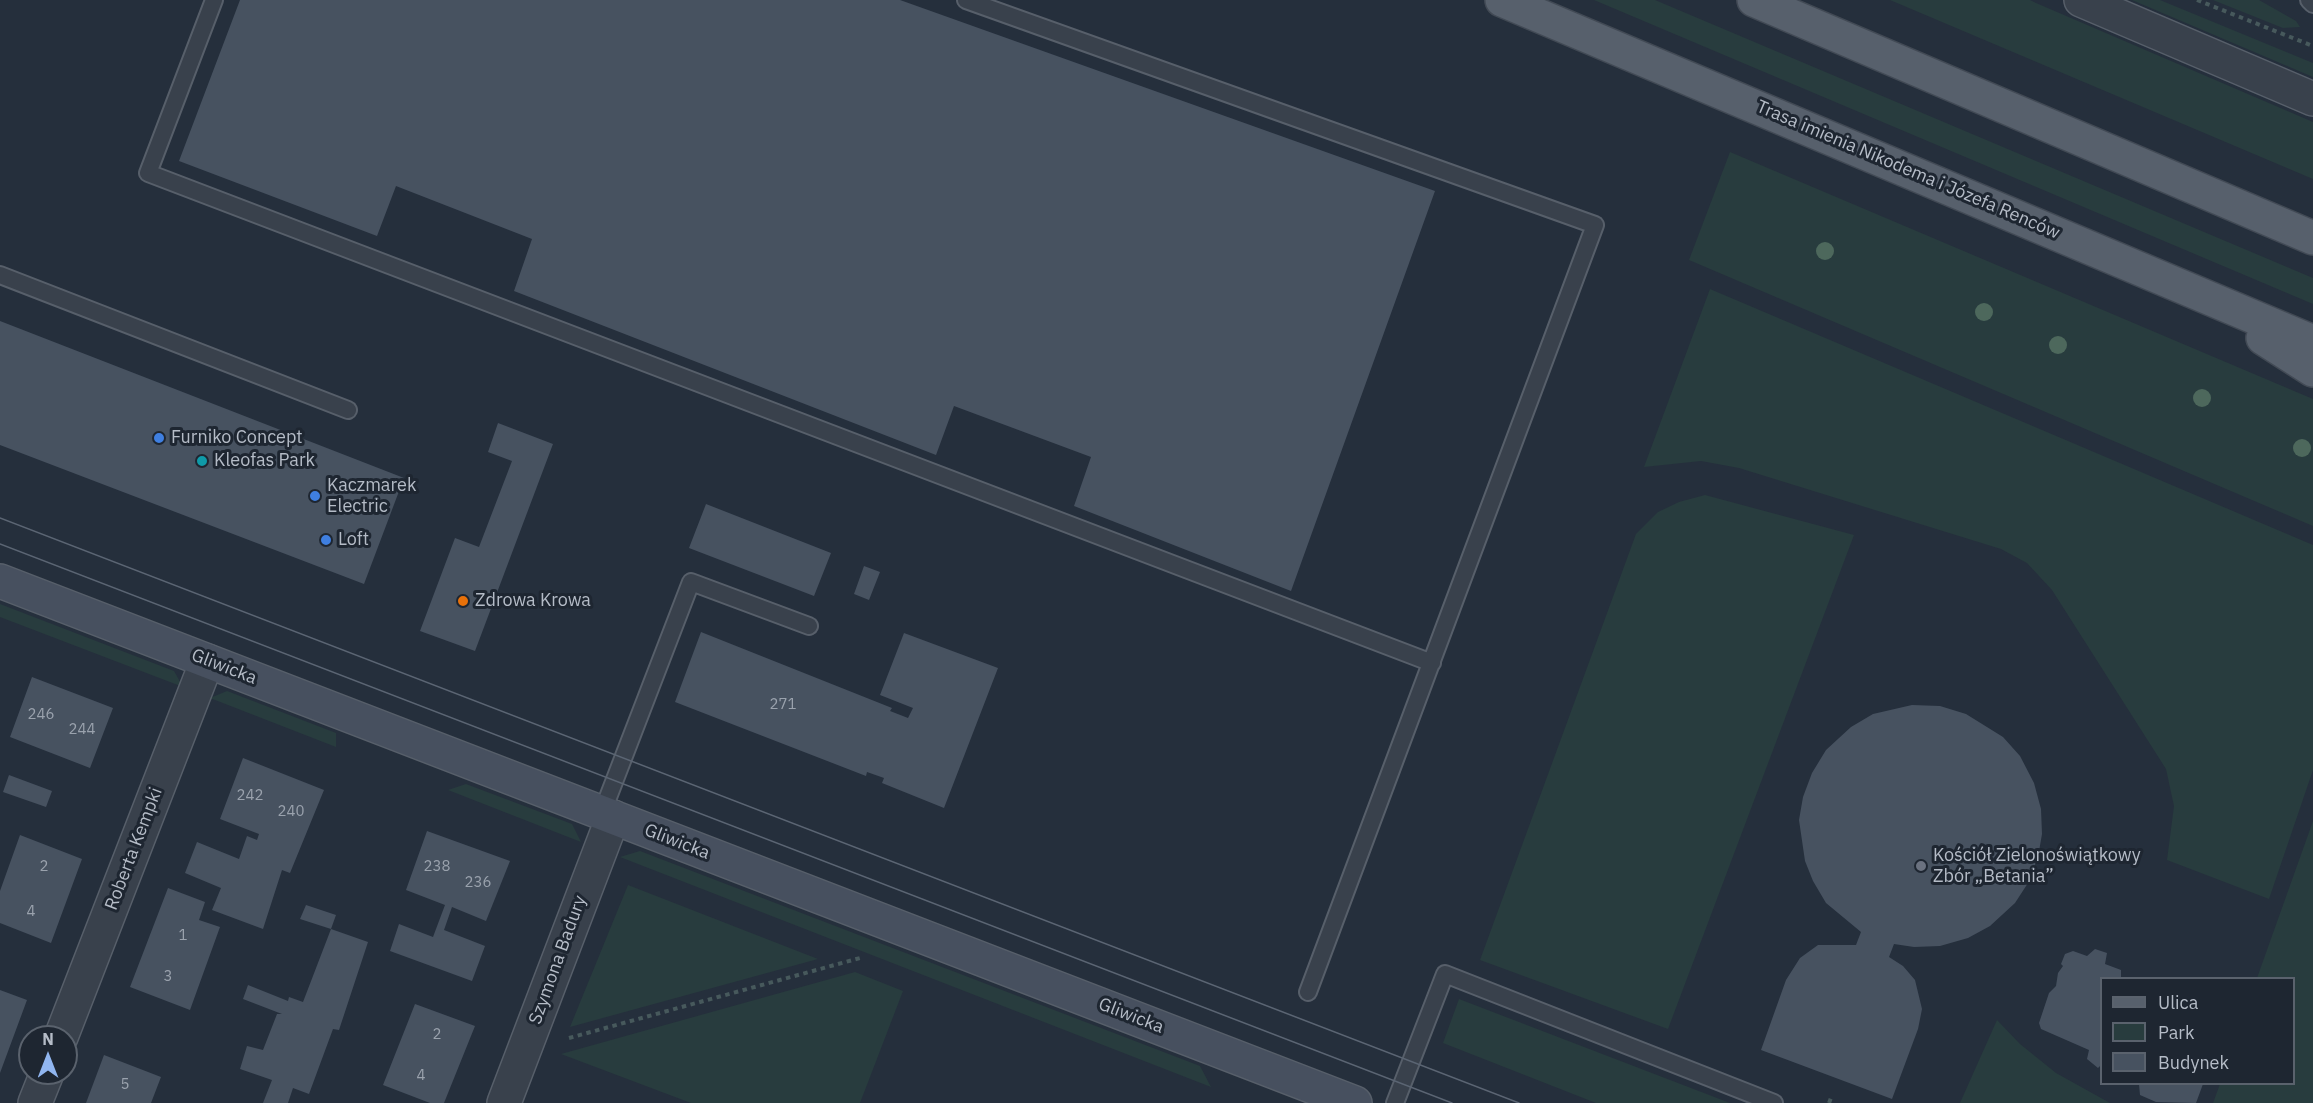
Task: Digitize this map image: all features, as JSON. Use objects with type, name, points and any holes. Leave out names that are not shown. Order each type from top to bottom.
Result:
[{"type":"main road","name":"Trasa imienia Nikodema i Józefa Renców","points":[[1502,0],[2313,342]]},
{"type":"main road","points":[[1754,0],[2313,238]]},
{"type":"main road","points":[[2183,287],[2313,370]]},
{"type":"street","points":[[2080,0],[2313,99]]},
{"type":"street","name":"Gliwicka","points":[[0,581],[1355,1103]]},
{"type":"street","name":"Roberta Kempki","points":[[66,1025],[207,661]]},
{"type":"street","name":"Szymona Badury","points":[[504,1103],[525,1050],[607,815]]},
{"type":"street","points":[[35,1103],[42,1085]]},
{"type":"lane","points":[[214,0],[148,174],[1432,663]]},
{"type":"lane","points":[[966,0],[1595,225],[1308,992]]},
{"type":"lane","points":[[2309,0],[2313,4]]},
{"type":"lane","points":[[0,275],[348,410]]},
{"type":"lane","points":[[607,815],[691,582],[809,626]]},
{"type":"lane","points":[[1395,1103],[1445,974],[1774,1103]]},
{"type":"path","points":[[2197,0],[2313,46]]},
{"type":"path","points":[[525,1050],[860,957]]},
{"type":"green space","points":[[1594,0],[1655,0],[2313,278],[2313,304]]},
{"type":"green space","points":[[1890,0],[2030,0],[2313,122],[2313,179]]},
{"type":"green space","points":[[2132,0],[2160,0],[2313,63],[2313,77]]},
{"type":"green space","points":[[2213,0],[2259,0],[2296,21],[2300,27],[2283,28]]},
{"type":"green space","points":[[1730,152],[2313,399],[2313,526],[1689,260]]},
{"type":"green space","points":[[1710,289],[2313,545],[2313,770],[2269,899],[2167,860],[2174,806],[2166,769],[2052,590],[2027,563],[2001,549],[1739,468],[1701,461],[1644,467]]},
{"type":"green space","points":[[1705,495],[1854,535],[1668,1029],[1480,960],[1636,534],[1658,512],[1679,502]]},
{"type":"green space","points":[[0,604],[174,671],[183,687],[0,617]]},
{"type":"green space","points":[[227,691],[336,733],[336,747],[210,698]]},
{"type":"green space","points":[[466,784],[572,824],[581,842],[448,790]]},
{"type":"green space","points":[[2313,821],[2313,1103],[2213,1103],[2220,1085],[2295,1085],[2295,977],[2257,977]]},
{"type":"green space","points":[[640,851],[1200,1066],[1211,1087],[620,857]]},
{"type":"green space","points":[[628,885],[818,959],[570,1027]]},
{"type":"green space","points":[[855,972],[903,991],[860,1103],[691,1103],[561,1054]]},
{"type":"green space","points":[[1459,999],[1730,1103],[1596,1103],[1443,1043]]},
{"type":"green space","points":[[1997,1020],[2020,1044],[2056,1073],[2110,1103],[1960,1103]]},
{"type":"building","points":[[240,0],[900,0],[1435,191],[1291,591],[1074,506],[1091,457],[954,406],[936,455],[514,291],[532,239],[396,186],[377,236],[179,161]]},
{"type":"building","name":"Kleofas Park","points":[[0,321],[404,478],[364,584],[0,445]]},
{"type":"building","points":[[498,423],[553,444],[475,651],[420,631],[455,538],[479,547],[512,461],[488,452]]},
{"type":"building","points":[[706,504],[831,553],[814,596],[689,548]]},
{"type":"building","points":[[864,566],[880,572],[869,600],[854,594]]},
{"type":"building","points":[[701,632],[892,708],[890,711],[908,718],[913,708],[880,695],[904,633],[998,668],[944,808],[882,783],[884,778],[867,772],[866,776],[675,702]]},
{"type":"building","points":[[32,677],[113,708],[90,768],[10,737]]},
{"type":"building","name":"Kościół Zielonoświątkowy Zbór „Betania”","points":[[1912,705],[1940,706],[1966,714],[2003,737],[2020,756],[2034,783],[2041,809],[2042,834],[2038,857],[2028,883],[2015,903],[1990,926],[1968,938],[1940,946],[1914,947],[1894,944],[1889,957],[1903,966],[1915,980],[1922,1009],[1918,1029],[1892,1099],[1761,1050],[1786,980],[1800,958],[1818,945],[1856,945],[1861,932],[1826,903],[1805,861],[1799,820],[1803,797],[1812,773],[1826,750],[1851,727],[1873,714]]},
{"type":"building","points":[[243,758],[324,790],[290,873],[282,870],[263,929],[212,910],[221,888],[185,873],[197,842],[239,859],[247,836],[257,840],[259,834],[220,819]]},
{"type":"building","points":[[9,775],[52,791],[46,807],[3,792]]},
{"type":"building","points":[[427,831],[510,861],[486,921],[452,907],[444,930],[485,946],[472,981],[390,951],[399,924],[433,937],[445,905],[406,890]]},
{"type":"building","points":[[20,835],[82,859],[51,943],[0,923],[0,891]]},
{"type":"building","points":[[168,888],[205,902],[199,920],[220,927],[190,1010],[130,987]]},
{"type":"building","points":[[306,905],[336,915],[331,929],[300,919]]},
{"type":"building","points":[[331,929],[368,942],[339,1030],[333,1029],[309,1094],[293,1088],[288,1103],[263,1103],[272,1080],[240,1069],[247,1046],[263,1050],[277,1014],[282,1014],[243,999],[248,985],[288,1001],[289,997],[303,1002]]},
{"type":"building","points":[[2095,949],[2107,953],[2105,964],[2121,970],[2121,977],[2100,977],[2100,1066],[2098,1068],[2087,1059],[2089,1050],[2041,1029],[2039,1023],[2049,993],[2056,986],[2065,954],[2073,951],[2087,956]]},
{"type":"building","points":[[0,990],[27,1000],[0,1073]]},
{"type":"building","points":[[415,1004],[475,1026],[444,1103],[430,1103],[383,1085]]},
{"type":"building","points":[[104,1055],[161,1077],[151,1103],[86,1103]]},
{"type":"building","points":[[2139,1085],[2203,1085],[2196,1103],[2156,1102],[2140,1095]]},
{"type":"tram line","points":[[0,518],[1519,1103]]},
{"type":"tram line","points":[[0,544],[1452,1103]]},
{"type":"place","name":"Furniko Concept","points":[[159,438]]},
{"type":"place","name":"Kleofas Park","points":[[202,461]]},
{"type":"place","name":"Kaczmarek Electric","points":[[315,496]]},
{"type":"place","name":"Loft","points":[[326,540]]},
{"type":"place","name":"Zdrowa Krowa","points":[[463,601]]},
{"type":"place","name":"Kościół Zielonoświątkowy Zbór „Betania”","points":[[1921,866]]}]
